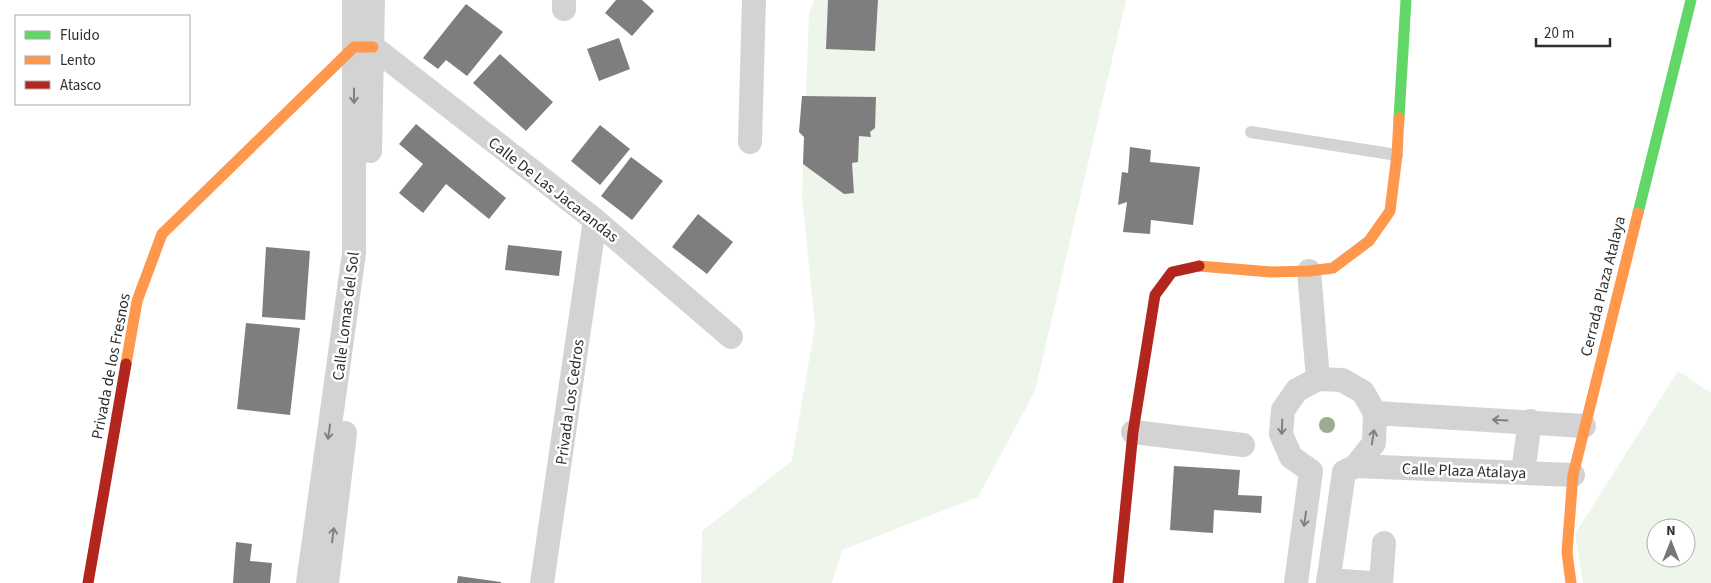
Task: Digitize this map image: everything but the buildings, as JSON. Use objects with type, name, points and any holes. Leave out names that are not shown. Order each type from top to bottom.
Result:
[{"type":"street","points":[[354,0],[363,47]]},
{"type":"street","points":[[363,47],[373,0]]},
{"type":"street","points":[[750,142],[754,0]]},
{"type":"street","points":[[1118,583],[1133,432],[1155,295],[1172,272],[1200,266],[1271,272],[1333,268],[1369,241],[1390,211],[1397,155],[1406,0]]},
{"type":"street","name":"Cerrada Plaza Atalaya","points":[[1571,583],[1567,552],[1573,475],[1691,0]]},
{"type":"street","name":"Calle De Las Jacarandas","points":[[363,47],[595,220],[730,337]]},
{"type":"street","name":"Privada de los Fresnos","points":[[88,583],[137,301],[162,234],[363,47]]},
{"type":"street","name":"Calle Lomas del Sol","points":[[308,583],[354,253],[363,47]]},
{"type":"street","name":"Calle Lomas del Sol","points":[[327,583],[367,253],[363,47]]},
{"type":"street","name":"Privada Los Cedros","points":[[542,583],[595,220]]},
{"type":"street","points":[[1309,271],[1318,379]]},
{"type":"street","points":[[1296,583],[1311,471],[1291,456],[1281,434],[1283,410],[1297,390],[1318,379],[1342,380],[1363,392],[1375,413],[1374,443],[1356,466],[1344,472],[1328,581],[1371,583]]},
{"type":"street","points":[[1375,413],[1530,421],[1584,426]]},
{"type":"street","points":[[1523,472],[1530,421]]},
{"type":"street","points":[[1133,432],[1243,446]]},
{"type":"street","name":"Calle Plaza Atalaya","points":[[1356,466],[1573,475]]},
{"type":"street","points":[[1381,583],[1384,543]]},
{"type":"lane","points":[[1251,132],[1397,155]]},
{"type":"shaded area","points":[[814,0],[1126,0],[1035,391],[978,497],[842,550],[832,583],[701,583],[702,531],[792,461],[815,325],[802,196],[809,14]]},
{"type":"shaded area","points":[[1678,371],[1711,393],[1711,583],[1583,583],[1575,534]]},
{"type":"traffic: fast","points":[[1399,118],[1406,0]]},
{"type":"traffic: fast","points":[[1638,213],[1691,0]]},
{"type":"traffic: slow","points":[[126,364],[137,301],[162,234],[354,47],[373,47]]},
{"type":"traffic: slow","points":[[1199,266],[1271,272],[1333,268],[1369,241],[1390,211],[1397,155],[1399,118]]},
{"type":"traffic: slow","points":[[1571,583],[1567,552],[1573,475],[1638,213]]},
{"type":"traffic: jam","points":[[1118,583],[1133,432],[1155,295],[1172,272],[1199,266]]},
{"type":"traffic: jam","points":[[88,583],[126,364]]}]
